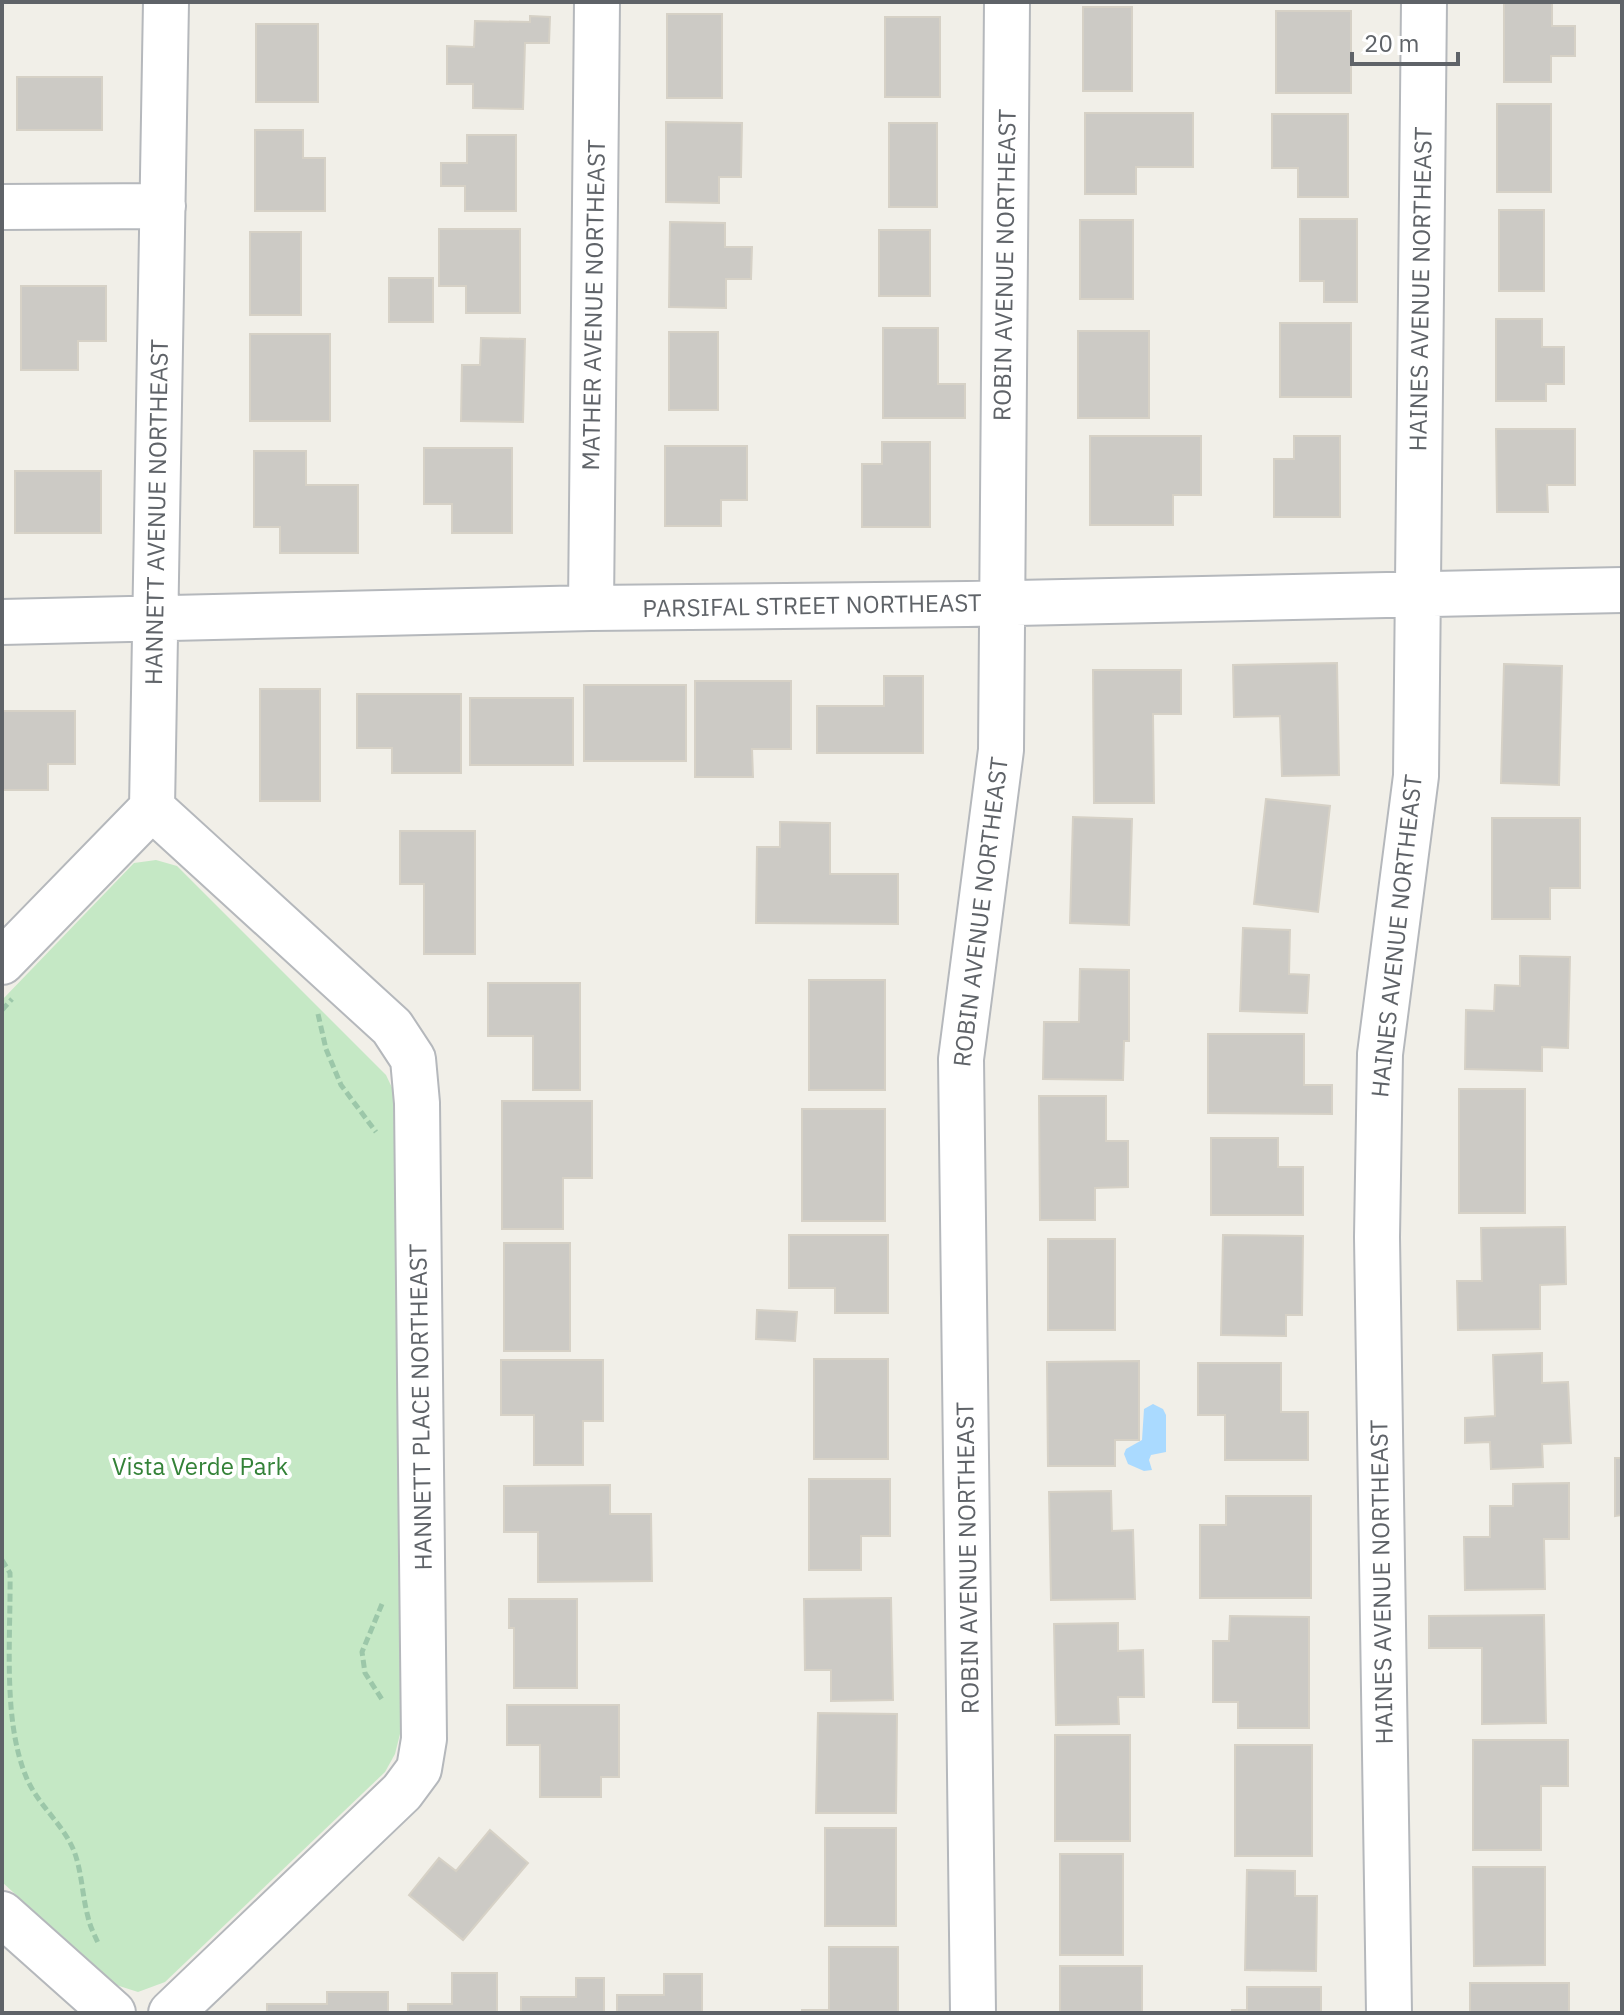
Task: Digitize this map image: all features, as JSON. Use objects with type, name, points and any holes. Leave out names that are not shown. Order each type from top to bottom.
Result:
[{"type":"street","name":"HANNETT AVENUE NORTHEAST","points":[[152,808],[166,2]]},
{"type":"street","name":"MATHER AVENUE NORTHEAST","points":[[591,608],[597,2]]},
{"type":"street","name":"ROBIN AVENUE NORTHEAST","points":[[973,2013],[961,1059],[1001,750],[1007,2]]},
{"type":"street","name":"HAINES AVENUE NORTHEAST","points":[[1389,2013],[1377,1237],[1380,1054],[1416,776],[1424,2]]},
{"type":"street","points":[[2,207],[163,206]]},
{"type":"street","name":"PARSIFAL STREET NORTHEAST","points":[[2,622],[1622,590]]},
{"type":"street","points":[[12,975],[152,808]]},
{"type":"street","name":"HANNETT PLACE NORTHEAST","points":[[152,808],[392,1027],[413,1059],[417,1103],[424,1739],[419,1769],[402,1792],[171,2013]]},
{"type":"street","points":[[2,1914],[113,2013]]},
{"type":"path","points":[[2,1010],[12,975]]},
{"type":"path","points":[[315,1006],[326,1049],[341,1085],[373,1125],[381,1142]]},
{"type":"path","points":[[2,1560],[10,1573],[12,1721],[17,1755],[37,1797],[69,1839],[79,1864],[88,1920],[102,1950]]},
{"type":"path","points":[[384,1599],[362,1652],[365,1673],[385,1705]]},
{"type":"green space","name":"Vista Verde Park","points":[[156,860],[177,866],[386,1075],[395,1094],[401,1730],[395,1754],[385,1772],[165,1982],[138,1992],[113,1984],[2,1882],[2,1000],[134,863]]},
{"type":"water","points":[[1153,1404],[1163,1409],[1166,1415],[1166,1452],[1151,1455],[1152,1470],[1144,1471],[1128,1464],[1124,1454],[1126,1449],[1142,1440],[1144,1409]]},
{"type":"building","points":[[1504,2],[1552,2],[1552,26],[1575,26],[1575,56],[1551,56],[1551,82],[1504,82]]},
{"type":"building","points":[[1083,7],[1132,7],[1132,91],[1083,91]]},
{"type":"building","points":[[1276,11],[1351,11],[1351,93],[1276,93]]},
{"type":"building","points":[[667,14],[722,14],[722,98],[667,98]]},
{"type":"building","points":[[530,16],[550,17],[549,43],[525,43],[523,109],[473,108],[473,84],[447,84],[447,46],[474,47],[475,21],[530,22]]},
{"type":"building","points":[[885,17],[940,17],[940,97],[885,97]]},
{"type":"building","points":[[256,24],[318,24],[318,102],[256,102]]},
{"type":"building","points":[[17,77],[102,77],[102,130],[17,130]]},
{"type":"building","points":[[1497,104],[1551,104],[1551,192],[1497,192]]},
{"type":"building","points":[[1085,113],[1193,113],[1193,167],[1136,167],[1136,194],[1085,194]]},
{"type":"building","points":[[1272,114],[1348,114],[1348,197],[1298,197],[1298,168],[1272,168]]},
{"type":"building","points":[[666,122],[742,123],[741,177],[719,177],[719,203],[666,202]]},
{"type":"building","points":[[889,123],[937,123],[937,207],[889,207]]},
{"type":"building","points":[[255,130],[303,130],[303,158],[325,158],[325,211],[255,211]]},
{"type":"building","points":[[467,135],[516,135],[516,211],[465,211],[465,186],[441,186],[441,163],[467,163]]},
{"type":"building","points":[[1499,210],[1544,210],[1544,291],[1499,291]]},
{"type":"building","points":[[1300,219],[1357,219],[1357,302],[1324,302],[1324,281],[1300,281]]},
{"type":"building","points":[[1080,220],[1133,220],[1133,299],[1080,299]]},
{"type":"building","points":[[670,222],[725,223],[725,247],[752,247],[751,279],[726,279],[726,308],[669,307]]},
{"type":"building","points":[[439,229],[520,229],[520,313],[466,313],[466,286],[439,286]]},
{"type":"building","points":[[879,230],[930,230],[930,296],[879,296]]},
{"type":"building","points":[[250,232],[301,232],[301,315],[250,315]]},
{"type":"building","points":[[389,278],[433,278],[433,322],[389,322]]},
{"type":"building","points":[[21,286],[106,286],[106,341],[78,341],[78,370],[21,370]]},
{"type":"building","points":[[1496,319],[1542,319],[1542,347],[1564,347],[1564,384],[1546,384],[1546,401],[1496,401]]},
{"type":"building","points":[[1280,323],[1351,323],[1351,397],[1280,397]]},
{"type":"building","points":[[883,328],[938,328],[938,384],[965,384],[965,418],[883,418]]},
{"type":"building","points":[[1078,331],[1149,331],[1149,418],[1078,418]]},
{"type":"building","points":[[669,332],[718,332],[718,410],[669,410]]},
{"type":"building","points":[[250,334],[330,334],[330,421],[250,421]]},
{"type":"building","points":[[481,338],[525,339],[523,422],[461,421],[462,365],[480,365]]},
{"type":"building","points":[[1496,429],[1575,429],[1575,485],[1547,485],[1548,512],[1497,512]]},
{"type":"building","points":[[1090,436],[1201,436],[1201,495],[1173,495],[1173,525],[1090,525]]},
{"type":"building","points":[[1294,436],[1340,436],[1340,517],[1274,517],[1274,459],[1294,459]]},
{"type":"building","points":[[882,442],[930,442],[930,527],[862,527],[862,464],[882,464]]},
{"type":"building","points":[[665,446],[747,446],[747,500],[721,500],[721,526],[665,526]]},
{"type":"building","points":[[424,448],[512,448],[512,533],[452,533],[452,504],[424,504]]},
{"type":"building","points":[[254,451],[306,451],[306,485],[358,485],[358,553],[280,553],[280,527],[254,527]]},
{"type":"building","points":[[15,471],[101,471],[101,533],[15,533]]},
{"type":"building","points":[[1337,663],[1339,775],[1282,776],[1280,716],[1234,717],[1233,665]]},
{"type":"building","points":[[1504,664],[1562,666],[1559,785],[1501,783]]},
{"type":"building","points":[[1093,670],[1181,670],[1181,714],[1153,714],[1154,803],[1094,803]]},
{"type":"building","points":[[884,676],[923,676],[923,753],[817,753],[817,706],[884,706]]},
{"type":"building","points":[[695,681],[791,681],[791,749],[752,749],[753,777],[695,777]]},
{"type":"building","points":[[584,685],[686,685],[686,761],[584,761]]},
{"type":"building","points":[[260,689],[320,689],[320,801],[260,801]]},
{"type":"building","points":[[357,694],[461,694],[461,773],[392,773],[392,748],[357,748]]},
{"type":"building","points":[[470,698],[573,698],[573,765],[470,765]]},
{"type":"building","points":[[2,711],[75,711],[75,764],[48,764],[48,790],[2,790]]},
{"type":"building","points":[[1266,799],[1330,806],[1318,912],[1254,904]]},
{"type":"building","points":[[1073,817],[1132,819],[1129,925],[1070,923]]},
{"type":"building","points":[[1492,818],[1580,818],[1580,888],[1550,888],[1550,919],[1492,919]]},
{"type":"building","points":[[780,822],[830,823],[830,874],[898,874],[898,924],[756,923],[757,847],[780,847]]},
{"type":"building","points":[[400,831],[475,831],[475,954],[424,954],[424,884],[400,884]]},
{"type":"building","points":[[1243,928],[1290,930],[1289,974],[1309,975],[1307,1013],[1240,1011]]},
{"type":"building","points":[[1520,956],[1570,957],[1568,1048],[1542,1047],[1542,1071],[1465,1069],[1466,1010],[1494,1011],[1495,985],[1520,986]]},
{"type":"building","points":[[1080,969],[1129,970],[1129,1041],[1124,1041],[1123,1080],[1043,1079],[1044,1022],[1079,1022]]},
{"type":"building","points":[[809,980],[885,980],[885,1090],[809,1090]]},
{"type":"building","points":[[488,983],[580,983],[580,1090],[533,1090],[533,1036],[488,1036]]},
{"type":"building","points":[[1208,1034],[1304,1034],[1304,1085],[1332,1085],[1332,1114],[1208,1113]]},
{"type":"building","points":[[1459,1089],[1525,1089],[1525,1213],[1459,1213]]},
{"type":"building","points":[[1039,1096],[1106,1096],[1106,1141],[1128,1141],[1128,1187],[1095,1188],[1095,1220],[1040,1220]]},
{"type":"building","points":[[502,1101],[592,1101],[592,1178],[563,1178],[563,1229],[502,1229]]},
{"type":"building","points":[[802,1109],[885,1109],[885,1221],[802,1221]]},
{"type":"building","points":[[1211,1138],[1278,1138],[1278,1167],[1303,1167],[1303,1215],[1211,1215]]},
{"type":"building","points":[[1565,1227],[1566,1284],[1540,1285],[1540,1329],[1458,1330],[1457,1281],[1482,1281],[1481,1228]]},
{"type":"building","points":[[789,1235],[888,1235],[888,1313],[835,1313],[835,1288],[789,1288]]},
{"type":"building","points":[[1223,1235],[1303,1236],[1302,1315],[1286,1315],[1286,1336],[1221,1335]]},
{"type":"building","points":[[1048,1239],[1115,1239],[1115,1330],[1048,1330]]},
{"type":"building","points":[[504,1243],[570,1243],[570,1351],[504,1351]]},
{"type":"building","points":[[757,1310],[797,1312],[795,1341],[756,1339]]},
{"type":"building","points":[[1542,1353],[1542,1383],[1568,1382],[1571,1443],[1542,1444],[1543,1467],[1491,1469],[1490,1442],[1465,1443],[1465,1418],[1495,1416],[1493,1355]]},
{"type":"building","points":[[814,1359],[888,1359],[888,1459],[814,1459]]},
{"type":"building","points":[[501,1360],[603,1360],[603,1421],[583,1421],[583,1465],[534,1465],[534,1415],[501,1415]]},
{"type":"building","points":[[1139,1361],[1139,1440],[1115,1440],[1115,1466],[1048,1466],[1047,1362]]},
{"type":"building","points":[[1198,1363],[1281,1363],[1281,1412],[1308,1412],[1308,1460],[1225,1460],[1225,1415],[1198,1415]]},
{"type":"building","points":[[1615,1458],[1622,1458],[1622,1515],[1615,1516]]},
{"type":"building","points":[[809,1479],[890,1479],[890,1536],[861,1536],[861,1570],[809,1570]]},
{"type":"building","points":[[1569,1483],[1569,1539],[1544,1539],[1545,1589],[1465,1590],[1464,1537],[1490,1537],[1490,1506],[1513,1506],[1513,1484]]},
{"type":"building","points":[[610,1485],[610,1514],[651,1514],[652,1581],[538,1582],[538,1532],[504,1532],[504,1486]]},
{"type":"building","points":[[1111,1491],[1112,1531],[1133,1530],[1135,1599],[1051,1600],[1049,1492]]},
{"type":"building","points":[[1226,1496],[1311,1496],[1311,1598],[1200,1598],[1200,1525],[1226,1525]]},
{"type":"building","points":[[891,1598],[893,1700],[831,1701],[831,1670],[805,1670],[804,1599]]},
{"type":"building","points":[[509,1599],[577,1599],[577,1688],[514,1688],[514,1628],[509,1628]]},
{"type":"building","points":[[1544,1615],[1546,1723],[1482,1724],[1482,1648],[1429,1648],[1429,1616]]},
{"type":"building","points":[[1230,1616],[1309,1617],[1309,1728],[1238,1728],[1238,1702],[1213,1702],[1213,1641],[1229,1641]]},
{"type":"building","points":[[1118,1623],[1118,1651],[1143,1650],[1144,1697],[1118,1697],[1119,1724],[1056,1725],[1054,1624]]},
{"type":"building","points":[[507,1705],[619,1705],[619,1777],[601,1777],[601,1797],[540,1797],[540,1745],[507,1745]]},
{"type":"building","points":[[818,1713],[897,1714],[896,1813],[816,1813]]},
{"type":"building","points":[[1055,1735],[1130,1735],[1130,1841],[1055,1841]]},
{"type":"building","points":[[1473,1740],[1568,1740],[1568,1786],[1541,1786],[1541,1850],[1473,1850]]},
{"type":"building","points":[[1235,1745],[1312,1745],[1312,1856],[1235,1856]]},
{"type":"building","points":[[825,1828],[896,1828],[896,1926],[825,1926]]},
{"type":"building","points":[[490,1830],[528,1863],[463,1940],[409,1895],[439,1858],[456,1871]]},
{"type":"building","points":[[1060,1854],[1123,1854],[1123,1955],[1060,1955]]},
{"type":"building","points":[[1473,1867],[1545,1867],[1545,1965],[1474,1966]]},
{"type":"building","points":[[1247,1870],[1295,1871],[1295,1896],[1317,1896],[1316,1971],[1245,1970]]},
{"type":"building","points":[[829,1947],[898,1947],[898,2013],[802,2013],[802,2010],[829,2010]]},
{"type":"building","points":[[1060,1966],[1142,1966],[1142,2013],[1060,2013]]},
{"type":"building","points":[[452,1973],[497,1973],[497,2013],[408,2013],[408,2004],[452,2004]]},
{"type":"building","points":[[664,1974],[702,1974],[702,2013],[617,2013],[617,1995],[664,1995]]},
{"type":"building","points":[[576,1978],[604,1978],[604,2013],[521,2013],[521,1997],[576,1997]]},
{"type":"building","points":[[1470,1983],[1569,1983],[1569,2013],[1470,2013]]},
{"type":"building","points":[[1247,1987],[1321,1987],[1321,2013],[1232,2013],[1232,2010],[1247,2010]]},
{"type":"building","points":[[327,1992],[388,1992],[388,2013],[267,2013],[267,2004],[327,2004]]}]
